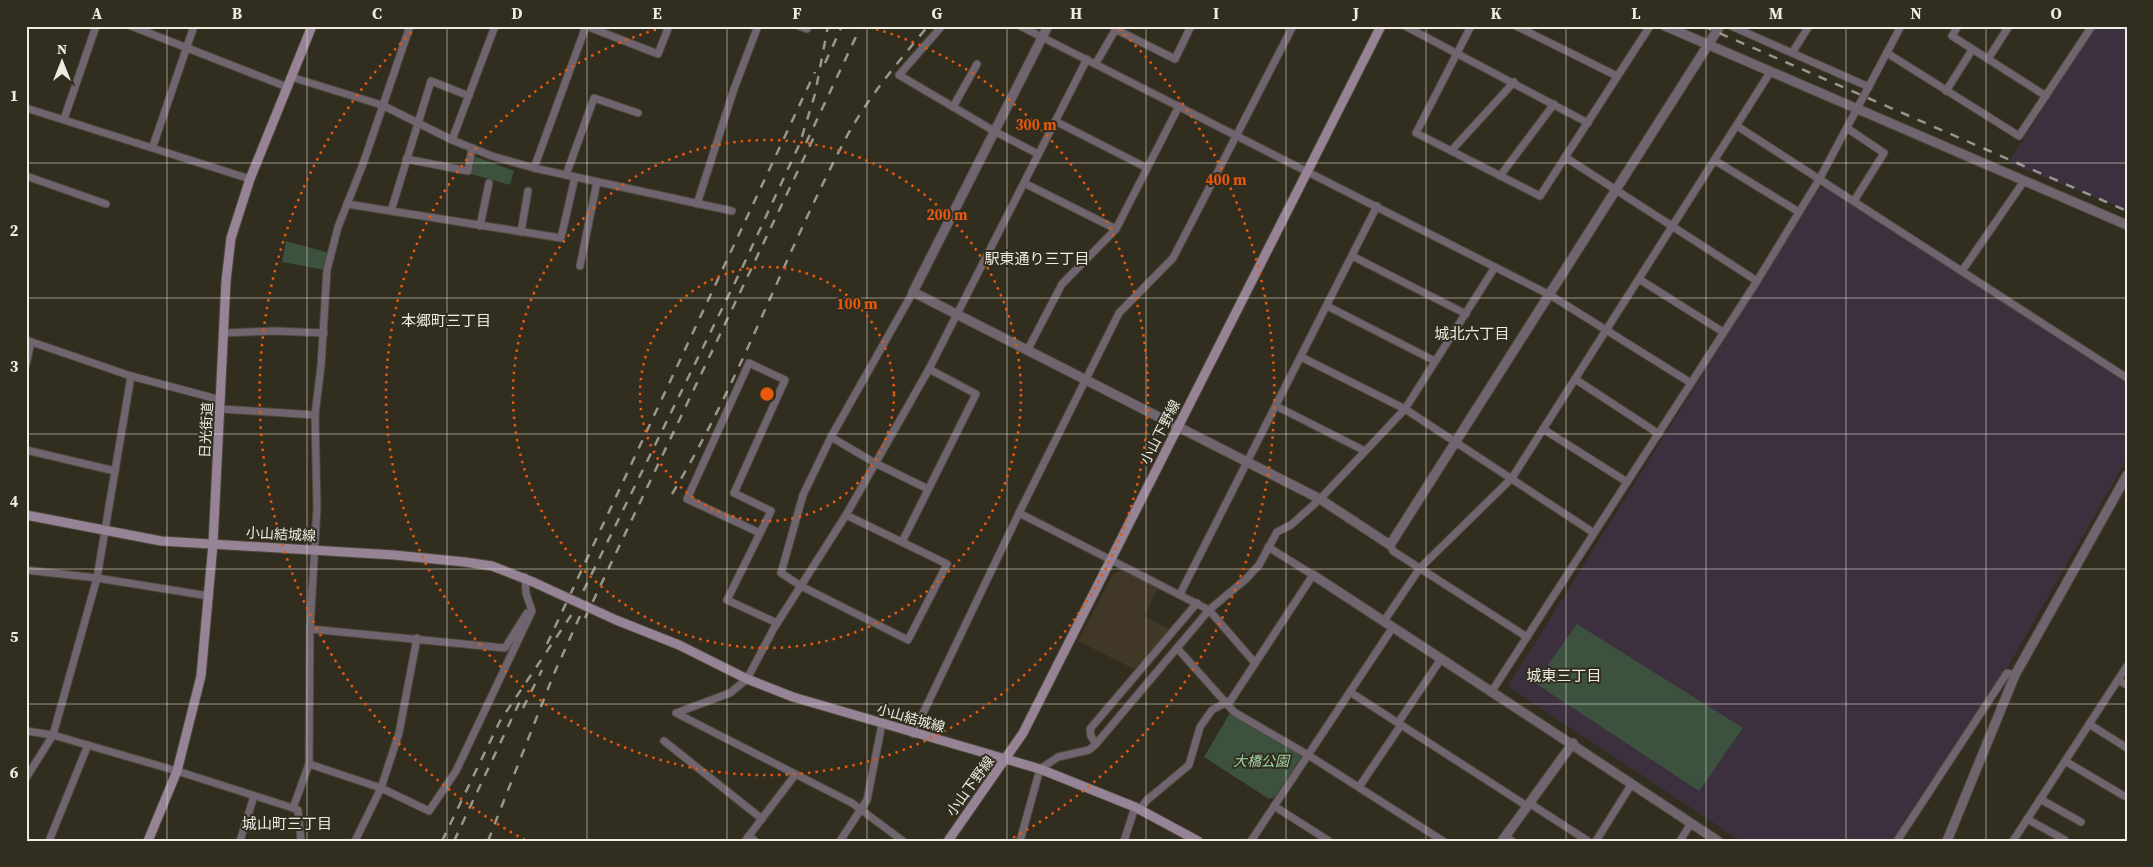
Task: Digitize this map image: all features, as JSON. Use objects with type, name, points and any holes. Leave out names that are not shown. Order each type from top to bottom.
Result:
[{"type":"main road","name":"日光街道","points":[[148,841],[177,771],[201,676],[213,544],[221,409],[223,333],[231,238],[250,179],[312,26]]},
{"type":"main road","name":"小山下野線","points":[[948,841],[1023,733],[1381,26]]},
{"type":"main road","name":"小山結城線","points":[[26,515],[105,532],[161,541],[314,549],[492,566],[529,580],[616,620],[679,646],[747,679],[793,697],[913,734],[1040,769],[1137,808],[1198,841]]},
{"type":"street","points":[[64,119],[96,26]]},
{"type":"street","points":[[131,26],[287,87]]},
{"type":"street","points":[[152,146],[194,26]]},
{"type":"street","points":[[292,808],[309,764],[310,629],[317,506],[314,415],[324,333],[327,270],[338,227],[410,26]]},
{"type":"street","points":[[452,140],[495,26]]},
{"type":"street","points":[[534,168],[586,26],[658,54],[668,26]]},
{"type":"street","points":[[697,204],[734,89],[758,26]]},
{"type":"street","points":[[799,26],[806,29]]},
{"type":"street","points":[[942,26],[899,75],[994,131],[1038,154]]},
{"type":"street","points":[[1020,26],[1087,58],[1550,294],[1691,383]]},
{"type":"street","points":[[846,515],[947,564],[908,640],[801,586],[781,572],[803,495],[831,437],[913,292],[1048,26]]},
{"type":"street","points":[[1096,63],[1116,28],[1174,59],[1191,26]]},
{"type":"street","points":[[913,734],[1019,513],[1087,381],[1119,313],[1173,258],[1293,26]]},
{"type":"street","points":[[1405,26],[1588,122]]},
{"type":"street","points":[[1470,26],[1416,133],[1540,196],[1650,26]]},
{"type":"street","points":[[1516,26],[1616,76]]},
{"type":"street","points":[[1665,26],[2127,224]]},
{"type":"street","points":[[1390,545],[1720,26]]},
{"type":"street","points":[[1731,26],[1869,87]]},
{"type":"street","points":[[1792,53],[1810,26]]},
{"type":"street","points":[[1492,691],[1757,282],[1820,178],[1902,26]]},
{"type":"street","points":[[1958,26],[1952,36],[2046,96]]},
{"type":"street","points":[[1988,59],[2009,26]]},
{"type":"street","points":[[1887,53],[2019,136],[2092,26]]},
{"type":"street","points":[[1946,91],[1972,50]]},
{"type":"street","points":[[903,841],[862,810],[676,713],[730,693],[747,679],[777,623],[846,515],[929,369],[1087,58]]},
{"type":"street","points":[[954,107],[977,64]]},
{"type":"street","points":[[1384,621],[1420,568],[1512,478],[1771,72]]},
{"type":"street","points":[[291,77],[382,105],[452,140],[534,168],[732,211]]},
{"type":"street","points":[[391,211],[431,81],[469,96]]},
{"type":"street","points":[[1451,151],[1514,82]]},
{"type":"street","points":[[566,175],[594,98],[638,113]]},
{"type":"street","points":[[1500,176],[1554,104]]},
{"type":"street","points":[[1027,351],[1062,284],[1116,229],[1179,106]]},
{"type":"street","points":[[26,108],[152,146],[250,179]]},
{"type":"street","points":[[1055,121],[1147,168]]},
{"type":"street","points":[[1737,126],[2127,378]]},
{"type":"street","points":[[1847,128],[1884,153],[1854,201]]},
{"type":"street","points":[[406,159],[468,171],[472,148]]},
{"type":"street","points":[[1565,157],[1757,282]]},
{"type":"street","points":[[1714,160],[1799,212]]},
{"type":"street","points":[[26,176],[106,204]]},
{"type":"street","points":[[347,204],[561,238],[575,177]]},
{"type":"street","points":[[1962,271],[2024,181]]},
{"type":"street","points":[[580,266],[598,182]]},
{"type":"street","points":[[480,226],[489,183]]},
{"type":"street","points":[[1024,183],[1116,229]]},
{"type":"street","points":[[521,232],[528,191]]},
{"type":"street","points":[[1180,594],[1377,206]]},
{"type":"street","points":[[1352,256],[1466,314]]},
{"type":"street","points":[[1020,841],[1040,769],[1058,757],[1089,750],[1096,744],[1209,610],[1246,579],[1259,564],[1276,532],[1290,525],[1320,499],[1404,409],[1495,267]]},
{"type":"street","points":[[1639,279],[1723,332]]},
{"type":"street","points":[[913,292],[1320,499],[1390,545],[1393,551],[1528,637]]},
{"type":"street","points":[[1326,306],[1435,361]]},
{"type":"street","points":[[223,333],[276,331],[324,333]]},
{"type":"street","points":[[26,365],[29,341],[131,376],[221,400]]},
{"type":"street","points":[[1301,357],[1404,409],[1594,533]]},
{"type":"street","points":[[760,533],[687,499],[749,363],[785,380],[734,493],[771,511],[727,600],[777,623]]},
{"type":"street","points":[[902,542],[976,394],[929,369]]},
{"type":"street","points":[[26,778],[53,735],[97,578],[131,376]]},
{"type":"street","points":[[1575,379],[1659,434]]},
{"type":"street","points":[[1276,406],[1365,451]]},
{"type":"street","points":[[221,409],[314,415]]},
{"type":"street","points":[[1543,429],[1627,482]]},
{"type":"street","points":[[831,437],[875,463],[928,488]]},
{"type":"street","points":[[26,450],[115,471]]},
{"type":"street","points":[[1947,841],[2015,675],[2127,475]]},
{"type":"street","points":[[1019,513],[1209,610],[1254,664]]},
{"type":"street","points":[[1268,547],[1573,743],[1718,841]]},
{"type":"street","points":[[26,570],[97,578],[209,596]]},
{"type":"street","points":[[1124,841],[1137,808],[1189,765],[1200,727],[1212,710],[1231,700],[1313,575]]},
{"type":"street","points":[[309,764],[381,788],[429,811],[456,771],[532,611],[526,593],[529,580]]},
{"type":"street","points":[[1096,744],[1090,730],[1197,603]]},
{"type":"street","points":[[310,629],[505,648],[527,614],[532,611]]},
{"type":"street","points":[[1251,841],[1393,627]]},
{"type":"street","points":[[356,841],[381,788],[399,734],[417,638]]},
{"type":"street","points":[[1163,642],[1175,650],[1234,712],[1359,786],[1443,841]]},
{"type":"street","points":[[1359,786],[1441,658]]},
{"type":"street","points":[[2013,841],[2127,666]]},
{"type":"street","points":[[1897,841],[2007,673],[2015,675]]},
{"type":"street","points":[[2118,680],[2127,686]]},
{"type":"street","points":[[1350,692],[1588,841]]},
{"type":"street","points":[[840,841],[867,800],[882,724]]},
{"type":"street","points":[[2090,724],[2127,748]]},
{"type":"street","points":[[26,731],[53,735],[88,745],[298,810],[300,841]]},
{"type":"street","points":[[664,741],[762,819]]},
{"type":"street","points":[[1506,839],[1573,743]]},
{"type":"street","points":[[49,841],[88,745]]},
{"type":"street","points":[[2065,762],[2124,796]]},
{"type":"street","points":[[749,839],[795,775]]},
{"type":"street","points":[[1596,841],[1631,784]]},
{"type":"street","points":[[240,841],[254,796]]},
{"type":"street","points":[[2040,799],[2081,822]]},
{"type":"street","points":[[1274,806],[1329,841]]},
{"type":"street","points":[[2027,819],[2065,840]]},
{"type":"street","points":[[1680,841],[1692,823]]},
{"type":"shaded area","points":[[2096,26],[2127,26],[2127,210],[2008,163]]},
{"type":"shaded area","points":[[1826,187],[2127,382],[2127,459],[2006,670],[1895,841],[1741,841],[1508,686],[1819,188]]},
{"type":"shaded area","points":[[1122,570],[1158,588],[1144,616],[1169,629],[1136,670],[1078,641],[1113,574]]},
{"type":"green space","points":[[474,156],[514,171],[510,185],[471,174]]},
{"type":"green space","points":[[286,241],[329,253],[325,270],[282,262]]},
{"type":"green space","points":[[1577,624],[1743,728],[1699,791],[1535,683]]},
{"type":"green space","name":"大橋公園","points":[[1230,713],[1299,752],[1301,757],[1275,797],[1269,799],[1204,757]]},
{"type":"railway","points":[[442,841],[500,721],[572,614],[743,266],[800,143],[815,94],[828,26]]},
{"type":"railway","points":[[825,63],[842,26]]},
{"type":"railway","points":[[806,143],[861,26]]},
{"type":"railway","points":[[672,494],[720,406],[803,225],[847,136],[875,93],[928,26]]},
{"type":"railway","points":[[1703,26],[2127,211]]},
{"type":"railway","points":[[547,644],[815,72]]},
{"type":"railway","points":[[585,618],[814,137]]},
{"type":"railway","points":[[488,841],[553,676],[584,607]]},
{"type":"railway","points":[[523,708],[542,670]]},
{"type":"railway","points":[[454,841],[521,699]]},
{"type":"district","name":"駅東通り三丁目","points":[[1037,259]]},
{"type":"district","name":"本郷町三丁目","points":[[446,321]]},
{"type":"district","name":"城北六丁目","points":[[1472,334]]},
{"type":"district","name":"城東三丁目","points":[[1564,676]]},
{"type":"district","name":"城山町三丁目","points":[[287,824]]}]
